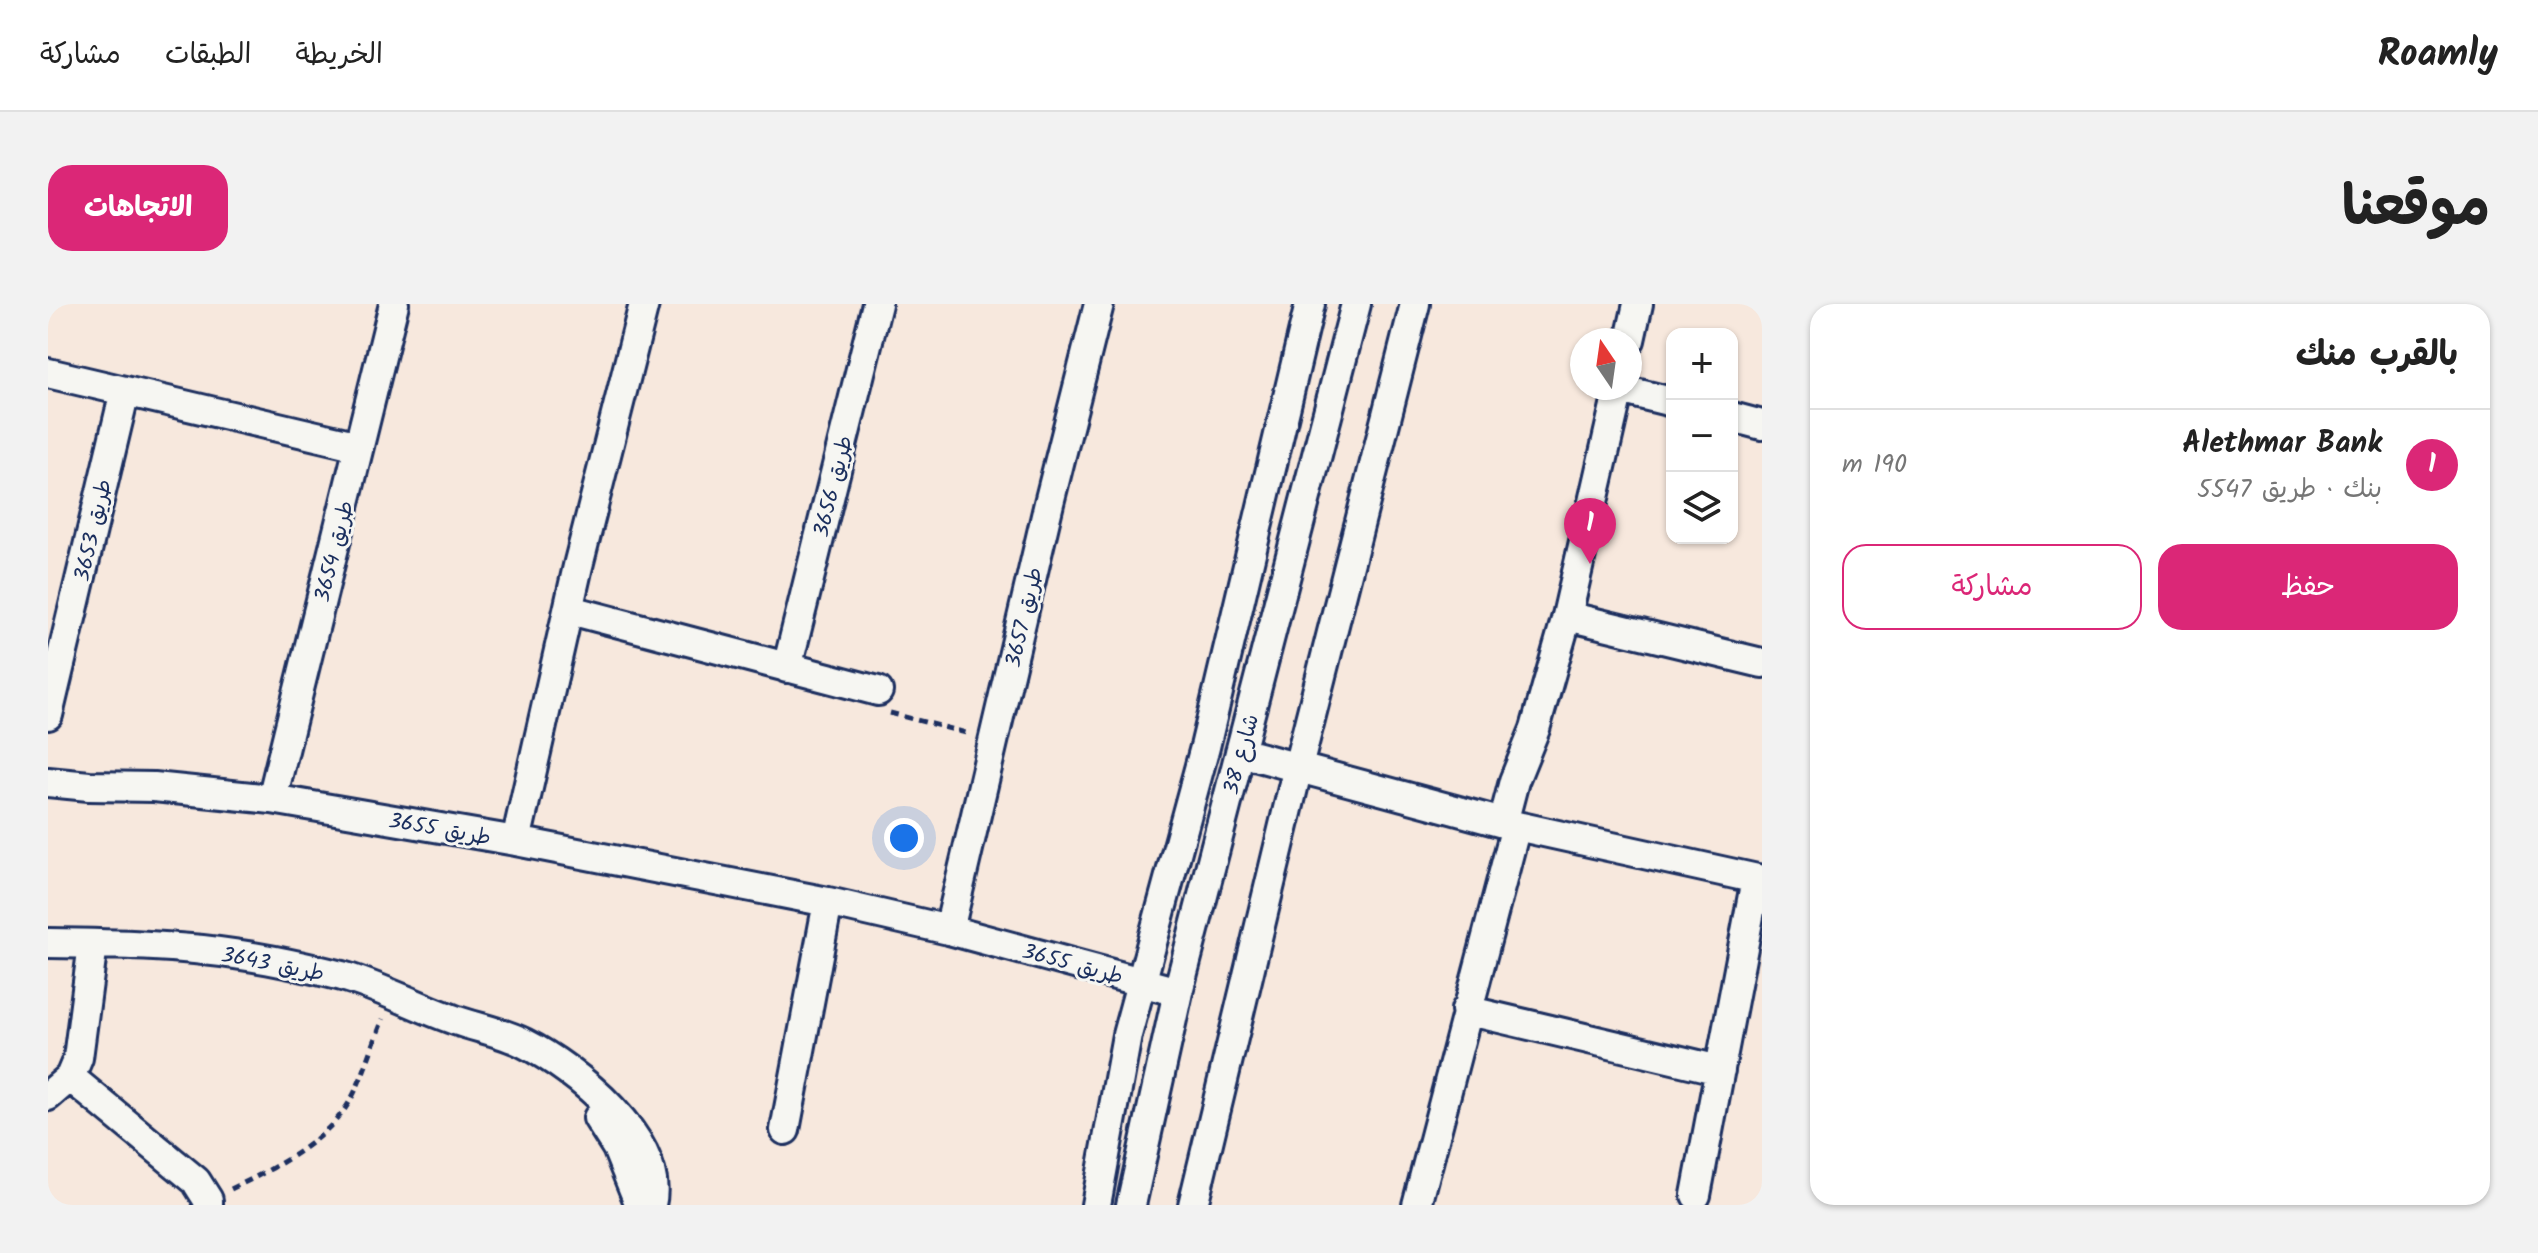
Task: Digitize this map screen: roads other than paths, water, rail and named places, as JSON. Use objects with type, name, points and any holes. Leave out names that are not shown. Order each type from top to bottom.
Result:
[{"type":"street","name":"طريق 3654","points":[[272,799],[394,304]]},
{"type":"street","points":[[516,841],[578,566],[644,304]]},
{"type":"street","name":"طريق 3656","points":[[787,668],[877,304]]},
{"type":"street","name":"طريق 3657","points":[[949,930],[1099,304]]},
{"type":"street","name":"شارع 38","points":[[1096,1205],[1127,1035],[1205,747],[1310,304]]},
{"type":"street","name":"شارع 38","points":[[1131,1205],[1178,992],[1356,304]]},
{"type":"street","points":[[1193,1205],[1298,767],[1415,304]]},
{"type":"street","points":[[1633,328],[1638,304]]},
{"type":"street","points":[[48,373],[359,446]]},
{"type":"street","name":"طريق 3653","points":[[48,715],[125,391]]},
{"type":"street","points":[[1642,395],[1666,401]]},
{"type":"street","points":[[1417,1205],[1509,824],[1514,781],[1535,729],[1567,616],[1616,400]]},
{"type":"street","points":[[1738,419],[1762,425]]},
{"type":"street","points":[[570,610],[878,691]]},
{"type":"street","points":[[1567,616],[1762,663]]},
{"type":"street","points":[[1240,752],[1509,824],[1759,880],[1696,1195]]},
{"type":"street","name":"طريق 3655","points":[[48,782],[201,790],[272,799],[516,841],[828,902],[949,930],[1178,992]]},
{"type":"street","points":[[785,1130],[828,902]]},
{"type":"street","name":"طريق 3643","points":[[48,943],[177,948],[242,955],[344,977],[506,1035],[540,1052],[581,1080],[612,1108],[642,1153],[652,1183],[651,1205]]},
{"type":"street","points":[[48,1096],[70,1077],[78,1058],[93,944]]},
{"type":"street","points":[[1466,1010],[1720,1070]]},
{"type":"street","name":"طريق 3643","points":[[488,1030],[516,1054],[569,1090],[597,1116],[617,1148],[640,1205]]},
{"type":"street","points":[[70,1077],[196,1181],[208,1202]]},
{"type":"place","name":"Alethmar Bank","points":[[1590,564]]}]
